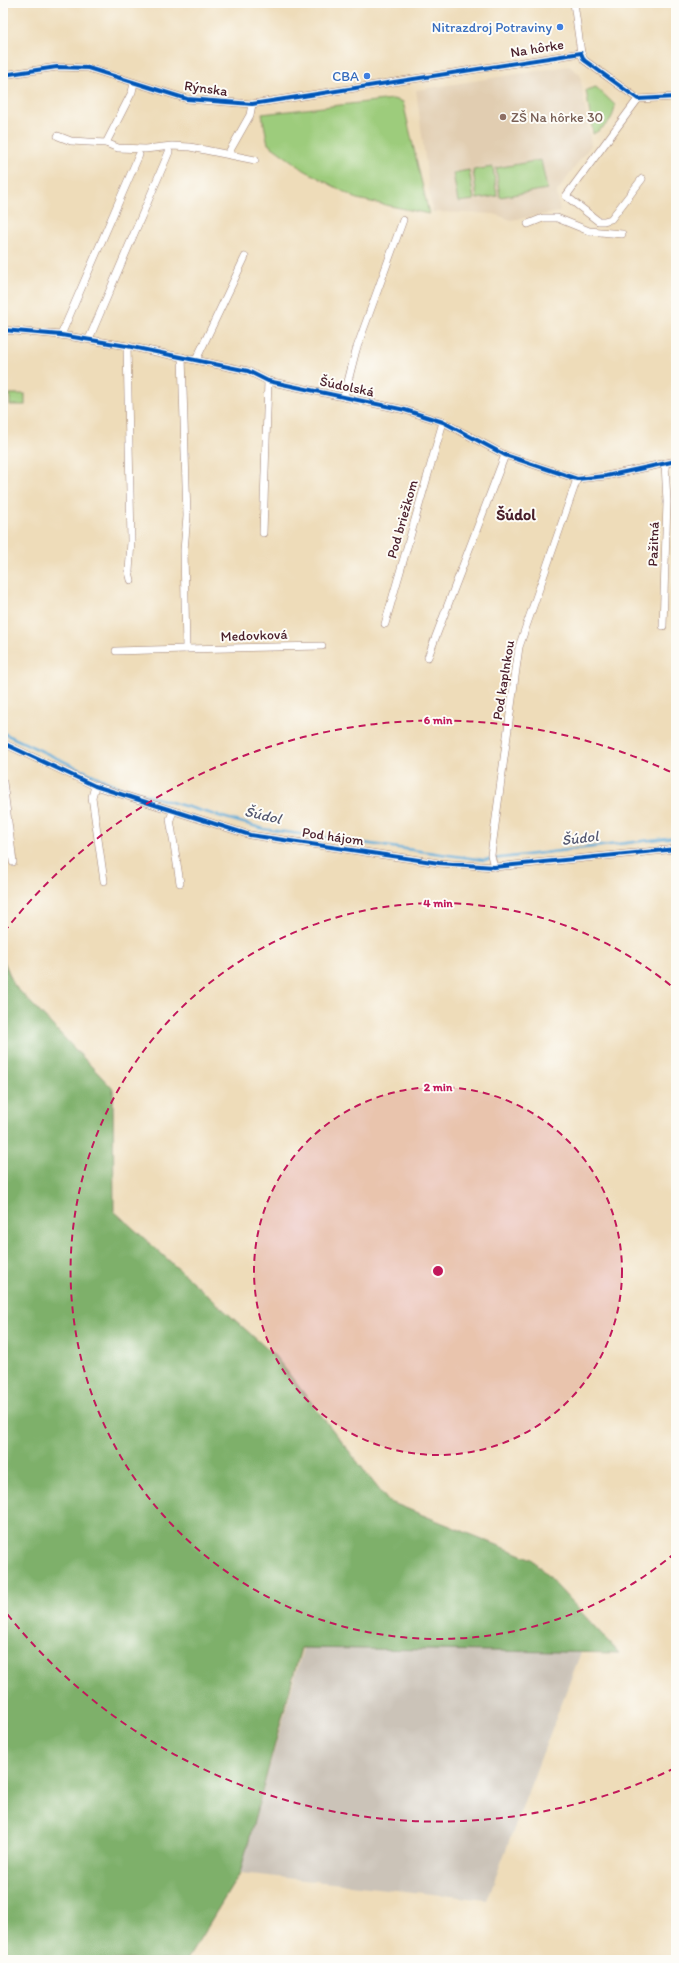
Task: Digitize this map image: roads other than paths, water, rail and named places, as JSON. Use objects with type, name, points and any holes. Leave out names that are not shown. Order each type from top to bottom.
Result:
[{"type":"street","name":"Na hôrke","points":[[574,3],[581,52],[584,60],[638,99]]},
{"type":"street","name":"Na hôrke","points":[[409,79],[581,52]]},
{"type":"street","name":"Rýnska","points":[[3,75],[36,69],[77,66],[99,70],[134,83],[187,99],[252,104],[409,79]]},
{"type":"street","points":[[106,143],[132,92],[134,83]]},
{"type":"street","points":[[642,179],[611,219],[604,221],[598,221],[566,196],[638,99],[676,97]]},
{"type":"street","points":[[228,154],[250,115],[252,104]]},
{"type":"street","points":[[58,136],[71,141],[106,143],[118,148],[128,149],[172,146],[228,154],[256,160]]},
{"type":"street","points":[[89,339],[168,152]]},
{"type":"street","points":[[61,334],[140,155]]},
{"type":"street","points":[[528,224],[543,218],[557,218],[589,231],[622,234]]},
{"type":"street","points":[[344,397],[356,350],[403,220]]},
{"type":"street","points":[[604,221],[604,232]]},
{"type":"street","points":[[196,360],[245,257]]},
{"type":"street","name":"Šúdolská","points":[[3,330],[61,334],[127,346],[248,371],[268,381],[404,410],[443,422],[505,455],[577,479],[606,476],[676,461]]},
{"type":"street","points":[[127,346],[131,541],[129,572],[131,580]]},
{"type":"street","points":[[182,357],[187,516],[184,550],[186,650]]},
{"type":"street","points":[[263,533],[268,381]]},
{"type":"street","name":"Pod briežkom","points":[[385,624],[443,422]]},
{"type":"street","points":[[428,657],[505,455]]},
{"type":"street","name":"Pažitná","points":[[663,626],[667,502],[665,463]]},
{"type":"street","name":"Pod kaplnkou","points":[[494,866],[491,856],[519,647],[577,479]]},
{"type":"street","name":"Medovková","points":[[116,651],[322,646]]},
{"type":"street","name":"Pod hájom","points":[[3,743],[95,786],[173,812],[250,835],[439,863],[494,866],[676,849]]},
{"type":"street","points":[[3,782],[13,862]]},
{"type":"street","points":[[95,786],[92,797],[104,881]]},
{"type":"street","points":[[173,812],[170,819],[180,883]]},
{"type":"waterway","name":"Šúdol","points":[[3,733],[119,787],[264,829],[484,860],[676,837]]},
{"type":"place","name":"Nitrazdroj Potraviny","points":[[560,27]]},
{"type":"place","name":"CBA","points":[[367,76]]},
{"type":"place","name":"ZŠ Na hôrke 30","points":[[503,117]]},
{"type":"district","name":"Šúdol","points":[[516,514]]}]
